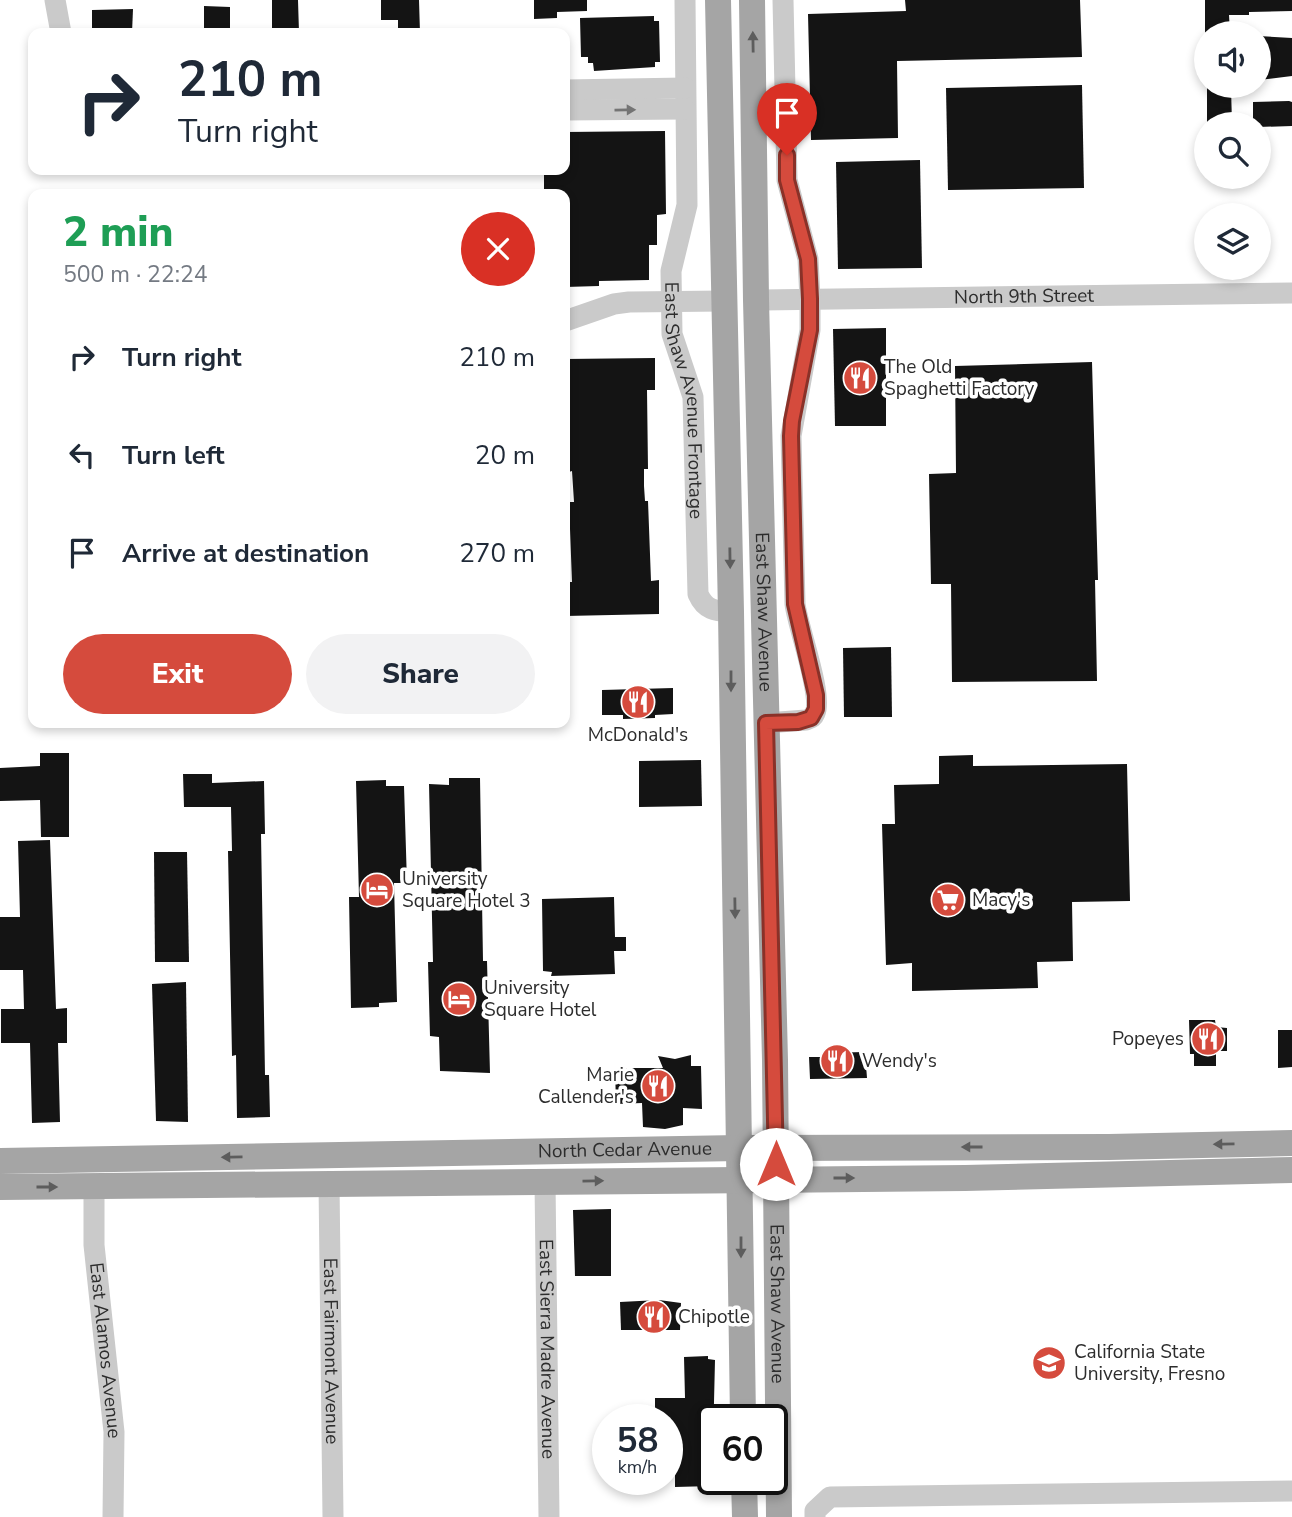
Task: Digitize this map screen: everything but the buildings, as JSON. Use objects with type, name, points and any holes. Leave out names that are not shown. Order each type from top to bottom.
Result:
[{"type":"main road","name":"East Shaw Avenue","points":[[752,0],[756,300],[776,1148],[779,1517]]},
{"type":"main road","name":"East Shaw Avenue","points":[[718,11],[731,612],[743,1404]]},
{"type":"main road","points":[[718,11],[736,86],[739,279],[744,293],[756,300]]},
{"type":"main road","points":[[724,301],[734,306],[742,321],[746,521],[764,586]]},
{"type":"main road","name":"North Cedar Avenue","points":[[0,1161],[739,1148],[1109,1147],[1292,1143]]},
{"type":"main road","points":[[1125,1173],[1134,1162],[1164,1159],[1182,1144]]},
{"type":"main road","points":[[965,1178],[1021,1162],[1097,1160],[1106,1154],[1109,1147]]},
{"type":"main road","points":[[379,1183],[453,1171],[500,1168],[509,1164],[514,1152]]},
{"type":"main road","points":[[329,1183],[335,1173],[340,1171],[384,1168],[402,1154]]},
{"type":"main road","points":[[281,1184],[291,1173],[313,1173],[321,1169],[331,1157]]},
{"type":"main road","name":"North Cedar Avenue","points":[[0,1187],[965,1178],[1292,1170]]},
{"type":"main road","points":[[744,1495],[745,1517]]},
{"type":"street","points":[[55,0],[60,28]]},
{"type":"street","name":"East Shaw Avenue Frontage","points":[[684,0],[687,205],[671,271],[672,334],[693,397],[698,594],[705,606],[712,610],[731,612]]},
{"type":"street","points":[[766,723],[806,720],[815,714],[816,709],[814,683],[795,604],[791,436],[810,330],[810,299],[808,259],[787,180],[783,0]]},
{"type":"street","points":[[570,90],[685,99]]},
{"type":"street","points":[[570,110],[685,99]]},
{"type":"street","name":"North 9th Street","points":[[756,300],[1292,293]]},
{"type":"street","points":[[570,319],[614,304],[724,301]]},
{"type":"street","name":"East Sierra Madre Avenue","points":[[545,1181],[549,1517]]},
{"type":"street","name":"East Fairmont Avenue","points":[[329,1183],[333,1517]]},
{"type":"street","name":"East Alamos Avenue","points":[[94,1186],[94,1245],[114,1432],[113,1517]]},
{"type":"street","points":[[815,1517],[815,1511],[830,1497],[1292,1491]]},
{"type":"place","name":"The Old Spaghetti Factory","points":[[860,378]]},
{"type":"place","name":"McDonald's","points":[[638,702]]},
{"type":"place","name":"University Square Hotel 3","points":[[377,890]]},
{"type":"place","name":"Macy's","points":[[948,900]]},
{"type":"place","name":"University Square Hotel","points":[[459,999]]},
{"type":"place","name":"Popeyes","points":[[1208,1039]]},
{"type":"place","name":"Wendy's","points":[[837,1061]]},
{"type":"place","name":"Marie Callender's","points":[[658,1086]]},
{"type":"place","name":"Chipotle","points":[[654,1317]]},
{"type":"place","name":"California State University, Fresno","points":[[1049,1363]]},
{"type":"route","points":[[776,1164],[766,723],[806,720],[815,714],[816,709],[814,683],[795,604],[791,436],[811,321],[809,269],[787,180],[787,155]]}]
